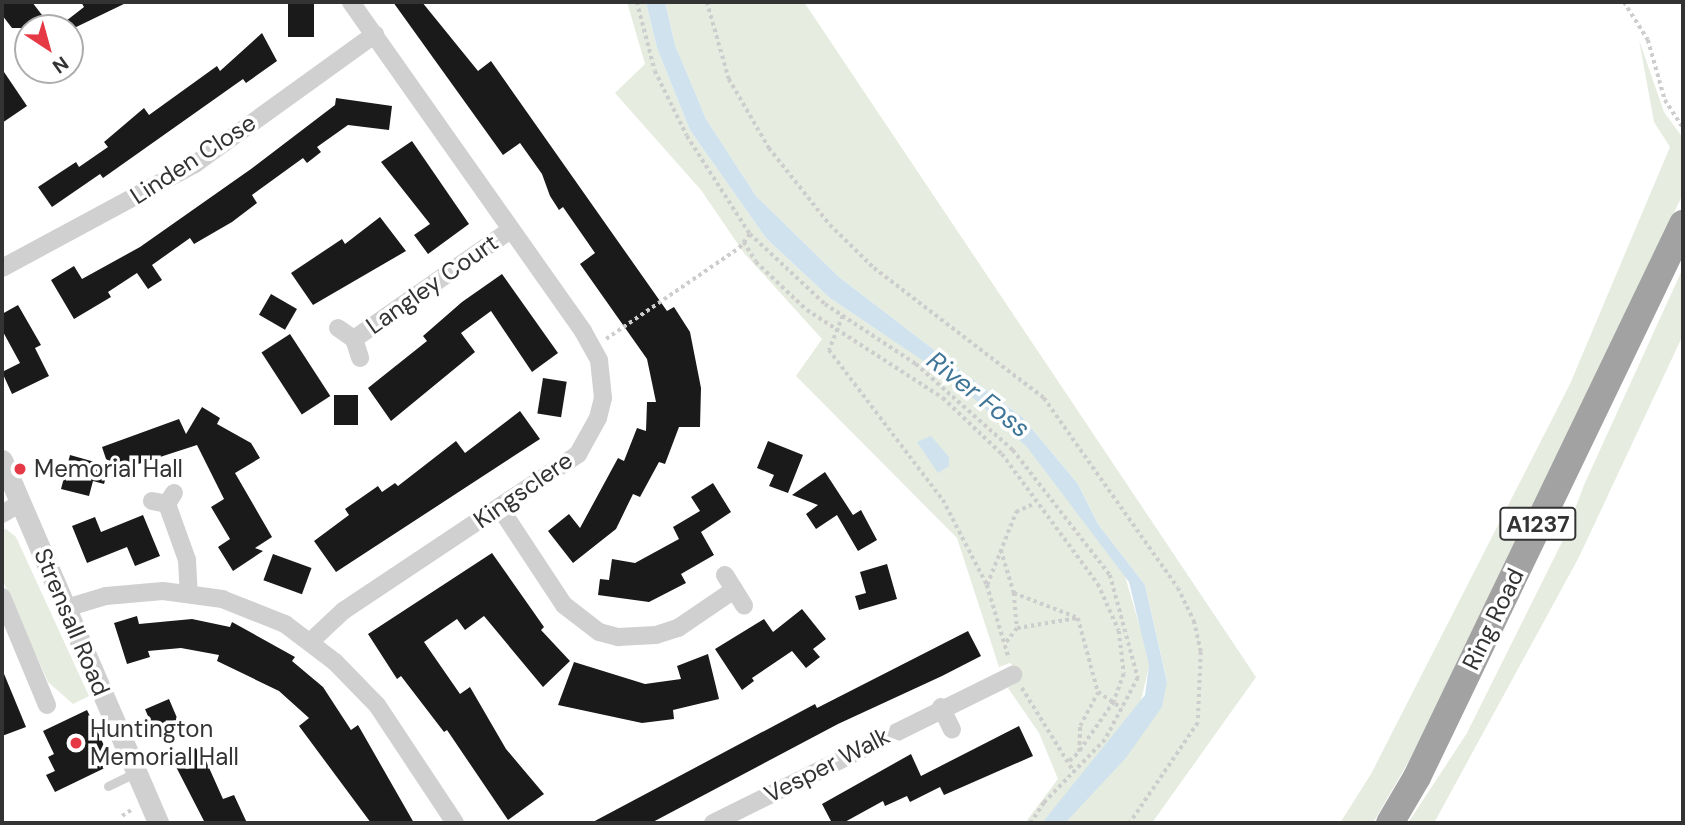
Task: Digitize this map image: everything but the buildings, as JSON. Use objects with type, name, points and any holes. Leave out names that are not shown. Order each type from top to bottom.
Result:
[{"type":"highway","name":"Ring Road","points":[[1390,823],[1417,777],[1683,224]]},
{"type":"street","points":[[351,2],[375,34]]},
{"type":"street","name":"Kingsclere","points":[[310,642],[343,611],[561,467],[590,437],[603,398],[603,379],[593,348],[375,34]]},
{"type":"street","name":"Linden Close","points":[[2,268],[195,164],[375,34]]},
{"type":"street","name":"Langley Court","points":[[354,339],[510,229]]},
{"type":"street","name":"Langley Court","points":[[338,328],[354,339],[360,358]]},
{"type":"street","name":"Strensall Road","points":[[2,460],[136,773],[152,821]]},
{"type":"street","points":[[164,500],[187,560],[190,594]]},
{"type":"street","points":[[2,514],[20,503]]},
{"type":"street","points":[[500,508],[564,605],[598,632],[618,637],[656,635],[678,628],[735,590]]},
{"type":"street","points":[[66,608],[134,592],[190,594],[253,609],[310,642],[377,705],[455,823]]},
{"type":"street","points":[[2,597],[47,705]]},
{"type":"street","name":"Vesper Walk","points":[[718,822],[941,707],[1013,675]]},
{"type":"street","points":[[941,707],[952,730]]},
{"type":"lane","points":[[108,786],[136,773]]},
{"type":"path","points":[[637,2],[655,71],[687,136],[750,234],[843,316],[916,364],[1013,450],[1110,575],[1138,678],[1105,740],[1031,823]]},
{"type":"path","points":[[707,2],[729,79],[769,148],[830,225],[874,268],[1044,398],[1178,588],[1194,621],[1201,652],[1198,723],[1130,823]]},
{"type":"path","points":[[1624,2],[1648,40],[1665,100],[1683,128]]},
{"type":"path","points":[[1676,118],[1683,122]]},
{"type":"path","points":[[593,348],[744,242],[750,234]]},
{"type":"path","points":[[744,242],[756,262],[787,292],[837,330],[884,356],[943,398],[1002,454],[1035,503],[1098,584],[1119,631],[1125,674],[1114,702],[1079,752],[1069,761]]},
{"type":"path","points":[[843,316],[829,350],[943,500],[987,585],[1006,642],[1013,675],[1074,772]]},
{"type":"path","points":[[987,585],[1016,512],[1035,503]]},
{"type":"path","points":[[1001,550],[1014,593],[1017,628]]},
{"type":"path","points":[[1014,593],[1078,618]]},
{"type":"path","points":[[1078,618],[1098,692],[1122,708]]},
{"type":"path","points":[[1006,642],[1017,628],[1078,618]]},
{"type":"path","points":[[1079,752],[1080,726],[1098,692]]},
{"type":"shaded area","points":[[627,2],[646,2],[657,48],[690,130],[766,238],[830,298],[960,385],[1027,446],[1125,576],[1150,662],[1140,705],[1042,823],[1025,823],[1058,779],[1039,733],[1008,688],[1018,682],[1018,672],[1010,663],[999,667],[957,538],[796,376],[822,339],[744,253],[701,190],[615,93],[645,64]]},
{"type":"shaded area","points":[[665,2],[804,2],[1256,677],[1152,823],[1065,823],[1167,681],[1145,585],[1098,524],[1078,484],[1023,418],[839,277],[756,196],[706,119],[675,45]]},
{"type":"shaded area","points":[[1639,40],[1664,112],[1683,138],[1683,194],[1410,759],[1373,823],[1340,823],[1371,774],[1570,384],[1670,147],[1654,122]]},
{"type":"shaded area","points":[[1683,268],[1683,335],[1579,557],[1434,823],[1408,823],[1467,733],[1565,536],[1584,485]]},
{"type":"shaded area","points":[[6,529],[16,537],[89,696],[73,704],[48,682],[2,579],[2,530]]},
{"type":"water","name":"River Foss","points":[[646,2],[665,2],[675,45],[706,119],[756,196],[839,277],[1023,418],[1078,484],[1098,524],[1145,585],[1167,682],[1162,707],[1125,759],[1065,823],[1042,823],[1145,695],[1149,665],[1129,582],[1027,447],[959,385],[830,298],[766,238],[690,130],[657,48]]},
{"type":"water","points":[[931,436],[949,457],[949,466],[938,473],[917,442]]},
{"type":"place","name":"Memorial Hall","points":[[20,469]]},
{"type":"place","name":"Huntington Memorial Hall","points":[[76,743]]}]
